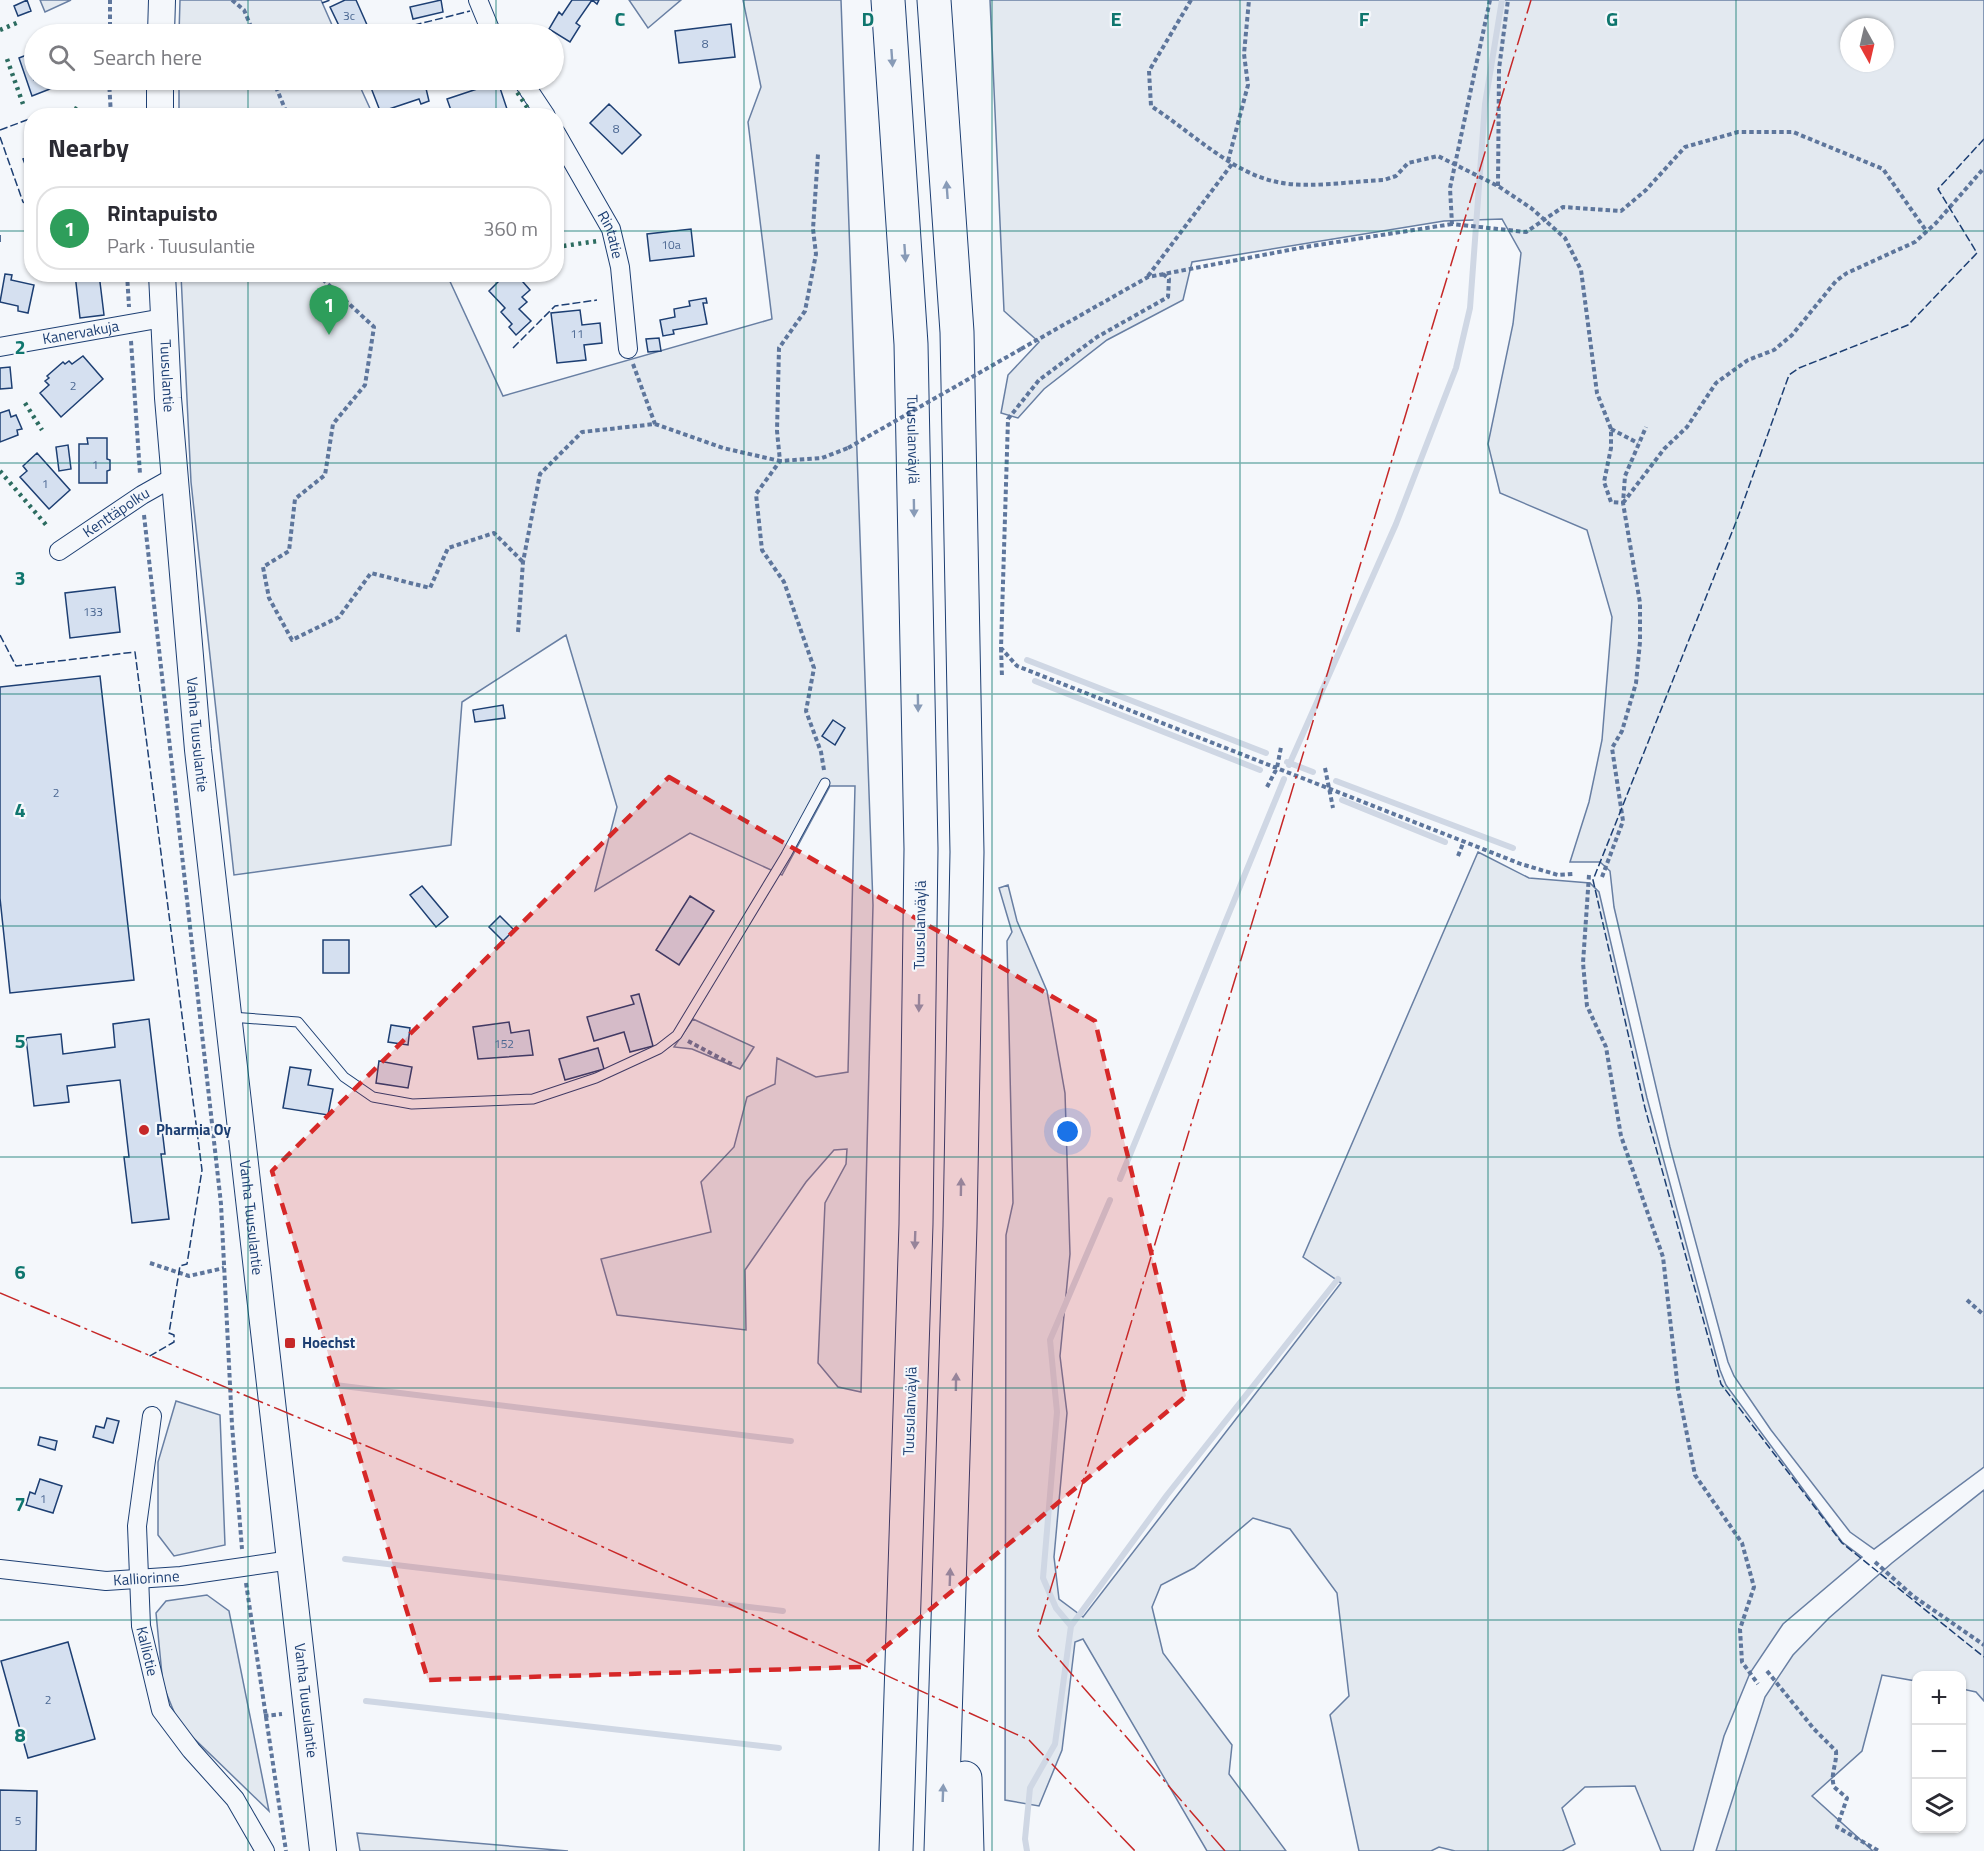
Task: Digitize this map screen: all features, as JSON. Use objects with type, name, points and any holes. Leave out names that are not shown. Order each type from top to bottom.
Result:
[{"type":"highway","name":"Tuusulanväylä","points":[[888,0],[911,344],[921,849],[916,1224],[896,1851]]},
{"type":"highway","points":[[934,0],[957,332],[967,852],[960,1226],[941,1851]]},
{"type":"highway","points":[[948,1615],[964,1749],[967,1851]]},
{"type":"main road","points":[[161,24],[162,0]]},
{"type":"main road","points":[[160,90],[160,108]]},
{"type":"main road","name":"Tuusulantie","points":[[162,282],[174,477]]},
{"type":"main road","name":"Vanha Tuusulantie","points":[[174,477],[198,750],[323,1851]]},
{"type":"street","points":[[478,0],[488,24]]},
{"type":"street","points":[[529,90],[541,108]]},
{"type":"street","name":"Rintatie","points":[[564,147],[611,229],[620,267],[628,349]]},
{"type":"street","name":"Kanervakuja","points":[[0,347],[163,318]]},
{"type":"street","name":"Kenttäpolku","points":[[60,551],[142,495],[174,477]]},
{"type":"street","name":"Kalliotie","points":[[152,1416],[137,1526],[141,1626],[161,1710],[191,1750],[235,1799],[265,1851]]},
{"type":"street","name":"Kalliorinne","points":[[0,1569],[106,1581],[140,1579],[291,1560]]},
{"type":"lane","points":[[229,1016],[298,1022],[344,1077],[373,1097],[411,1104],[533,1099],[596,1077],[659,1049],[677,1035],[786,855],[825,783]]},
{"type":"path","points":[[110,0],[110,24]]},
{"type":"path","points":[[232,0],[244,10],[250,24]]},
{"type":"path","points":[[1191,0],[1149,71],[1152,106],[1191,132],[1230,163],[1278,182],[1303,183],[1384,180],[1396,176],[1408,163],[1438,156],[1498,186],[1544,219],[1565,238],[1581,270],[1597,393],[1611,429],[1611,448],[1604,482],[1611,502],[1623,503]]},
{"type":"path","points":[[1148,277],[1177,241],[1230,163],[1248,85],[1244,54],[1249,0]]},
{"type":"path","points":[[1452,224],[1450,188],[1490,0]]},
{"type":"path","points":[[1498,186],[1499,69],[1508,0]]},
{"type":"path","points":[[110,90],[111,108]]},
{"type":"path","points":[[277,90],[285,108]]},
{"type":"path","points":[[518,632],[523,562],[540,474],[562,449],[582,432],[655,424],[723,448],[780,461],[822,458],[848,448],[1148,277],[1452,224],[1526,232],[1563,207],[1621,211],[1646,190],[1685,147],[1738,132],[1793,132],[1883,169],[1927,232]]},
{"type":"path","points":[[818,154],[813,229],[816,254],[805,311],[779,348],[777,431],[780,461],[756,495],[762,550],[784,582],[814,668],[806,711],[821,752],[825,783]]},
{"type":"path","points":[[1623,503],[1664,449],[1687,427],[1716,383],[1748,360],[1774,350],[1792,335],[1841,277],[1915,242],[1927,232],[1984,168]]},
{"type":"path","points":[[1002,677],[1008,419],[1039,380],[1097,337],[1168,297],[1169,279],[1163,274]]},
{"type":"path","points":[[127,282],[142,495],[219,1192],[232,1425],[243,1567],[286,1851]]},
{"type":"path","points":[[326,282],[374,327],[365,385],[333,424],[325,476],[295,499],[289,551],[262,567],[269,598],[292,640],[339,617],[371,573],[430,588],[448,548],[494,533],[523,562]]},
{"type":"path","points":[[628,349],[655,424]]},
{"type":"path","points":[[1602,877],[1623,821],[1612,748],[1622,731],[1636,683],[1640,642],[1641,603],[1623,503],[1625,476],[1646,426]]},
{"type":"path","points":[[1611,429],[1638,443]]},
{"type":"path","points":[[1001,648],[1017,666],[1464,841],[1558,875],[1573,874]]},
{"type":"path","points":[[1267,787],[1277,768],[1281,747]]},
{"type":"path","points":[[1325,768],[1333,808]]},
{"type":"path","points":[[1458,856],[1464,841]]},
{"type":"path","points":[[1589,875],[1583,963],[1587,1006],[1606,1047],[1621,1136],[1663,1257],[1678,1389],[1695,1475],[1742,1542],[1754,1587],[1740,1629],[1742,1662],[1758,1684]]},
{"type":"path","points":[[677,1035],[733,1065]]},
{"type":"path","points":[[150,1263],[189,1276],[224,1268]]},
{"type":"path","points":[[1966,1300],[1984,1315]]},
{"type":"path","points":[[1875,1562],[1913,1596],[1984,1645]]},
{"type":"path","points":[[1767,1671],[1814,1729],[1836,1751],[1836,1763],[1830,1773],[1834,1787],[1847,1798],[1837,1827],[1879,1851]]},
{"type":"path","points":[[264,1716],[282,1714]]},
{"type":"highlighted area","points":[[669,777],[1095,1021],[1186,1396],[861,1667],[428,1680],[272,1171]]},
{"type":"shaded area","points":[[40,0],[71,0],[45,12]]},
{"type":"shaded area","points":[[180,0],[321,0],[332,24],[179,24]]},
{"type":"shaded area","points":[[629,0],[681,0],[648,28]]},
{"type":"shaded area","points":[[743,0],[841,0],[873,905],[861,1392],[838,1387],[818,1363],[825,1203],[846,1164],[847,1149],[834,1150],[806,1182],[745,1270],[746,1330],[617,1315],[601,1259],[711,1232],[701,1182],[734,1147],[747,1097],[775,1084],[777,1058],[816,1077],[848,1072],[855,786],[830,786],[782,875],[690,833],[595,891],[617,807],[566,635],[462,702],[451,845],[234,875],[191,482],[181,282],[450,282],[503,396],[772,319],[748,122],[761,87]]},
{"type":"shaded area","points":[[990,0],[1984,0],[1984,1467],[1874,1549],[1850,1532],[1771,1430],[1734,1376],[1728,1362],[1670,1147],[1614,907],[1610,871],[1600,862],[1570,862],[1589,802],[1602,740],[1612,617],[1587,530],[1500,493],[1488,444],[1513,324],[1521,253],[1502,219],[1444,221],[1192,262],[1183,300],[1107,340],[1044,389],[1018,418],[1001,413],[1008,375],[1039,342],[1004,311]]},
{"type":"shaded area","points":[[179,90],[362,90],[370,108],[179,108]]},
{"type":"shaded area","points":[[1478,852],[1529,878],[1590,883],[1599,892],[1647,1098],[1720,1370],[1726,1385],[1842,1542],[1862,1557],[1783,1624],[1750,1673],[1724,1736],[1693,1851],[1661,1851],[1635,1786],[1585,1787],[1562,1808],[1575,1844],[1562,1851],[1455,1851],[1439,1847],[1431,1851],[1359,1851],[1330,1715],[1349,1696],[1337,1593],[1290,1529],[1253,1518],[1194,1568],[1161,1585],[1152,1607],[1163,1653],[1232,1745],[1229,1774],[1286,1851],[1207,1851],[1083,1639],[1075,1642],[1062,1750],[1039,1806],[1005,1800],[1006,1235],[1013,1203],[1007,941],[1012,932],[999,888],[1008,885],[1017,921],[1047,991],[1065,1093],[1070,1254],[1060,1356],[1067,1413],[1054,1557],[1059,1599],[1083,1617],[1341,1283],[1303,1257]]},
{"type":"shaded area","points":[[693,1019],[754,1047],[740,1069],[692,1049],[674,1047]]},
{"type":"shaded area","points":[[176,1401],[220,1415],[225,1545],[174,1556],[158,1535],[158,1462]]},
{"type":"shaded area","points":[[1984,1490],[1984,1701],[1976,1692],[1966,1690],[1966,1671],[1912,1671],[1912,1680],[1882,1675],[1862,1751],[1812,1796],[1873,1851],[1716,1851],[1765,1697],[1793,1655],[1829,1618],[1892,1563]]},
{"type":"shaded area","points":[[207,1595],[229,1611],[269,1811],[179,1724],[163,1685],[156,1613],[166,1601]]},
{"type":"shaded area","points":[[357,1833],[568,1851],[360,1851]]},
{"type":"building","points":[[27,0],[31,11],[18,16],[14,6]]},
{"type":"building","points":[[345,0],[356,0],[367,24],[338,24],[330,7]]},
{"type":"building","points":[[441,0],[443,12],[413,19],[410,7]]},
{"type":"building","points":[[572,0],[592,0],[576,23],[580,26],[570,42],[564,38],[564,24],[552,24],[559,12],[562,15]]},
{"type":"building","points":[[731,24],[735,57],[679,63],[675,31]]},
{"type":"building","points":[[24,56],[24,73],[19,58]]},
{"type":"building","points":[[30,90],[47,90],[32,96]]},
{"type":"building","points":[[372,90],[426,90],[429,101],[421,104],[419,99],[392,108],[379,108]]},
{"type":"building","points":[[474,90],[501,90],[507,108],[450,108],[447,99]]},
{"type":"building","points":[[609,104],[641,135],[622,154],[590,123]]},
{"type":"building","points":[[691,229],[694,256],[650,261],[647,234]]},
{"type":"building","points":[[5,274],[12,275],[11,280],[34,285],[28,313],[18,311],[18,306],[0,302]]},
{"type":"building","points":[[76,282],[100,282],[104,315],[80,318]]},
{"type":"building","points":[[498,282],[523,282],[530,290],[522,297],[527,302],[519,309],[531,321],[516,335],[509,327],[512,324],[501,312],[505,308],[489,291]]},
{"type":"building","points":[[706,298],[707,303],[703,303],[707,324],[673,330],[674,334],[663,336],[660,320],[675,317],[674,309],[690,306],[689,301]]},
{"type":"building","points":[[580,310],[582,325],[600,323],[602,343],[584,345],[586,360],[557,363],[551,313]]},
{"type":"building","points":[[659,338],[661,351],[648,352],[646,339]]},
{"type":"building","points":[[83,356],[103,379],[61,417],[40,393],[49,385],[45,381],[49,378],[47,376],[63,362],[65,364],[69,361],[72,364]]},
{"type":"building","points":[[10,367],[12,388],[0,389],[0,368]]},
{"type":"building","points":[[9,410],[11,417],[16,415],[22,429],[17,430],[18,435],[0,442],[0,413]]},
{"type":"building","points":[[87,438],[107,438],[107,459],[110,460],[110,470],[107,471],[107,483],[79,483],[79,444],[88,444]]},
{"type":"building","points":[[68,445],[71,469],[59,471],[56,447]]},
{"type":"building","points":[[37,453],[70,490],[49,509],[20,477],[27,471],[23,466]]},
{"type":"building","points":[[115,587],[120,632],[70,638],[65,593]]},
{"type":"building","points":[[100,676],[134,980],[10,993],[0,898],[0,687]]},
{"type":"building","points":[[503,705],[505,718],[475,722],[473,710]]},
{"type":"building","points":[[833,720],[845,728],[835,745],[822,736]]},
{"type":"building","points":[[422,886],[448,917],[436,927],[410,895]]},
{"type":"building","points":[[690,896],[714,911],[679,965],[656,950]]},
{"type":"building","points":[[500,916],[514,930],[503,941],[489,927]]},
{"type":"building","points":[[323,940],[349,940],[349,973],[323,973]]},
{"type":"building","points":[[639,994],[653,1046],[630,1052],[624,1032],[594,1041],[587,1017],[634,1004],[631,996]]},
{"type":"building","name":"Pharmia Oy","points":[[149,1019],[165,1154],[161,1154],[169,1219],[132,1223],[124,1157],[129,1157],[120,1080],[67,1086],[69,1102],[34,1106],[26,1038],[61,1034],[63,1054],[115,1047],[113,1024]]},
{"type":"building","points":[[509,1022],[511,1033],[529,1030],[533,1055],[478,1059],[473,1027]]},
{"type":"building","points":[[391,1025],[410,1028],[408,1045],[388,1042]]},
{"type":"building","points":[[598,1048],[604,1069],[565,1080],[559,1059]]},
{"type":"building","points":[[379,1061],[412,1067],[408,1088],[376,1083]]},
{"type":"building","points":[[290,1067],[311,1070],[308,1085],[333,1089],[328,1115],[283,1108]]},
{"type":"building","points":[[107,1418],[119,1421],[113,1443],[93,1437],[96,1426],[104,1428]]},
{"type":"building","points":[[40,1437],[57,1441],[55,1450],[38,1445]]},
{"type":"building","points":[[40,1479],[62,1486],[53,1513],[26,1505],[30,1492],[35,1494]]},
{"type":"building","points":[[68,1642],[95,1739],[28,1758],[1,1661]]},
{"type":"building","points":[[0,1790],[37,1791],[36,1851],[0,1851]]},
{"type":"waterway","points":[[1289,765],[1396,524],[1456,368],[1470,308],[1485,104],[1502,0]]},
{"type":"waterway","points":[[1027,660],[1266,753]]},
{"type":"waterway","points":[[1035,681],[1260,770]]},
{"type":"waterway","points":[[1287,762],[1313,772]]},
{"type":"waterway","points":[[1120,1179],[1284,779]]},
{"type":"waterway","points":[[1336,781],[1513,848]]},
{"type":"waterway","points":[[1342,800],[1445,842]]},
{"type":"waterway","points":[[1027,1851],[1025,1839],[1030,1788],[1055,1744],[1071,1626],[1056,1608],[1043,1578],[1057,1412],[1050,1340],[1110,1200]]},
{"type":"waterway","points":[[1071,1626],[1167,1495],[1338,1279]]},
{"type":"waterway","points":[[335,1385],[791,1441]]},
{"type":"waterway","points":[[345,1559],[783,1611]]},
{"type":"waterway","points":[[366,1701],[779,1748]]},
{"type":"hedge","points":[[0,30],[19,22]]},
{"type":"hedge","points":[[7,59],[23,104]]},
{"type":"hedge","points":[[516,90],[528,108]]},
{"type":"hedge","points":[[564,246],[598,241]]},
{"type":"hedge","points":[[25,403],[42,430]]},
{"type":"hedge","points":[[0,471],[47,526]]},
{"type":"fence","points":[[322,3],[330,0]]},
{"type":"fence","points":[[419,24],[470,11]]},
{"type":"fence","points":[[0,130],[24,121]]},
{"type":"fence","points":[[0,137],[24,203]]},
{"type":"fence","points":[[1984,139],[1938,189],[1977,253],[1908,325],[1799,368],[1789,375],[1738,517],[1593,880],[1645,1108],[1721,1384],[1842,1543],[1984,1657]]},
{"type":"fence","points":[[0,235],[0,242]]},
{"type":"fence","points":[[513,348],[555,306],[597,300]]},
{"type":"fence","points":[[0,635],[16,666],[135,652],[202,1170],[187,1264],[180,1266],[169,1333],[174,1335],[174,1342],[148,1357]]},
{"type":"power","points":[[1225,1851],[1037,1634],[1531,0]]},
{"type":"power","points":[[0,1293],[539,1518],[1029,1740],[1135,1851]]},
{"type":"place","name":"Rintapuisto","points":[[329,335]]},
{"type":"place","name":"Pharmia Oy","points":[[144,1130]]},
{"type":"place","name":"Hoechst","points":[[290,1343]]}]
